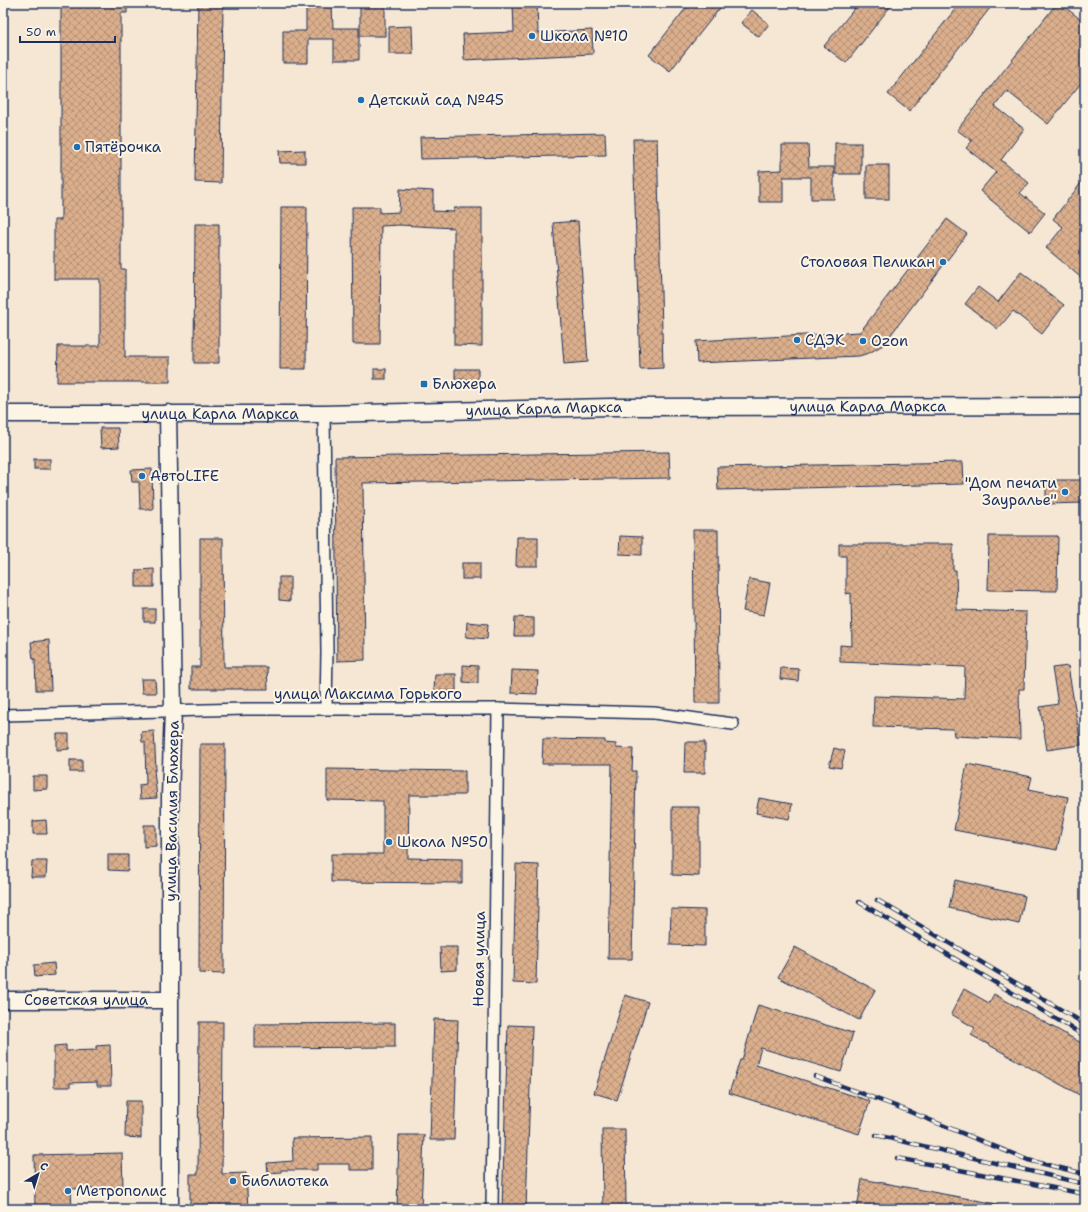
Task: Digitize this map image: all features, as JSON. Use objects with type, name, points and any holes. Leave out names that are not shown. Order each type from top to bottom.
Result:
[{"type":"main road","name":"улица Карла Маркса","points":[[3,414],[324,414],[610,407],[1085,406]]},
{"type":"main road","name":"улица Василия Блюхера","points":[[168,413],[173,710],[170,796],[170,1209]]},
{"type":"main road","name":"Советская улица","points":[[3,1000],[169,1000]]},
{"type":"street","points":[[324,414],[327,652],[326,708]]},
{"type":"street","name":"улица Максима Горького","points":[[3,715],[173,710],[326,708],[498,709],[654,713],[733,724]]},
{"type":"street","name":"Новая улица","points":[[492,1209],[498,709]]},
{"type":"building","points":[[61,3],[127,3],[127,13],[121,13],[121,269],[125,269],[125,357],[170,357],[170,382],[57,382],[58,346],[100,346],[100,279],[54,279],[54,220],[61,220]]},
{"type":"building","points":[[198,3],[223,3],[221,183],[195,182]]},
{"type":"building","points":[[513,3],[537,3],[538,33],[592,30],[593,54],[464,60],[463,34],[514,32]]},
{"type":"building","points":[[690,3],[724,3],[670,71],[649,55]]},
{"type":"building","points":[[859,3],[893,3],[846,63],[824,46]]},
{"type":"building","points":[[960,3],[994,3],[909,111],[888,94]]},
{"type":"building","points":[[1057,3],[1060,3],[1085,23],[1085,78],[1048,124],[1007,91],[995,106],[1024,129],[1001,160],[1029,183],[1020,193],[1045,213],[1030,232],[980,191],[996,172],[966,148],[972,141],[957,130]]},
{"type":"building","points":[[360,4],[385,4],[385,36],[360,36]]},
{"type":"building","points":[[306,6],[332,6],[333,28],[359,28],[359,60],[334,60],[334,39],[308,39],[308,63],[283,63],[283,31],[306,31]]},
{"type":"building","points":[[752,10],[769,24],[759,37],[741,23]]},
{"type":"building","points":[[412,26],[413,54],[389,54],[389,27]]},
{"type":"building","points":[[605,133],[606,155],[421,159],[420,137]]},
{"type":"building","points":[[633,139],[657,139],[663,368],[640,369]]},
{"type":"building","points":[[835,143],[861,143],[861,174],[835,174]]},
{"type":"building","points":[[782,145],[808,145],[809,167],[834,167],[834,199],[811,199],[811,177],[783,177],[783,202],[759,202],[759,171],[782,170]]},
{"type":"building","points":[[305,150],[305,163],[280,163],[279,151]]},
{"type":"building","points":[[866,165],[889,165],[889,199],[866,199]]},
{"type":"building","points":[[1085,178],[1085,281],[1046,248],[1063,227],[1053,219]]},
{"type":"building","points":[[400,189],[433,191],[433,211],[454,212],[454,208],[482,208],[482,346],[454,345],[454,228],[399,225],[381,226],[380,344],[353,344],[352,207],[380,207],[380,213],[399,212]]},
{"type":"building","points":[[281,207],[307,207],[306,369],[280,369]]},
{"type":"building","points":[[947,219],[967,234],[883,345],[869,353],[859,356],[697,363],[696,341],[860,332]]},
{"type":"building","points":[[578,221],[588,362],[564,364],[553,223]]},
{"type":"building","points":[[195,224],[219,224],[219,363],[194,363]]},
{"type":"building","points":[[1021,272],[1064,305],[1042,334],[1013,311],[998,329],[965,304],[978,287],[998,302]]},
{"type":"building","points":[[374,369],[386,369],[386,379],[374,379]]},
{"type":"building","points":[[455,369],[478,369],[478,380],[455,379]]},
{"type":"building","points":[[100,428],[118,428],[119,447],[101,448]]},
{"type":"building","points":[[669,452],[670,478],[363,483],[365,660],[337,661],[335,457]]},
{"type":"building","points":[[34,459],[50,459],[50,469],[34,469]]},
{"type":"building","points":[[963,462],[964,484],[718,490],[717,467]]},
{"type":"building","points":[[152,469],[153,509],[140,509],[139,482],[132,482],[131,470]]},
{"type":"building","name":"\"Дом печати Зауралье\"","points":[[1046,480],[1085,480],[1085,503],[1046,504]]},
{"type":"building","points":[[693,530],[718,530],[719,703],[695,703]]},
{"type":"building","points":[[620,536],[642,537],[642,555],[619,554]]},
{"type":"building","points":[[989,536],[1058,536],[1057,591],[988,590]]},
{"type":"building","points":[[517,537],[538,537],[538,566],[516,566]]},
{"type":"building","points":[[200,538],[223,538],[224,667],[267,667],[268,689],[191,689],[191,667],[200,667]]},
{"type":"building","points":[[839,544],[953,544],[953,570],[956,570],[957,610],[1026,612],[1024,689],[1019,689],[1020,739],[954,736],[953,729],[873,727],[874,696],[964,699],[965,667],[840,662],[840,645],[852,646],[851,593],[846,594],[846,556],[839,556]]},
{"type":"building","points":[[462,563],[480,563],[480,579],[462,579]]},
{"type":"building","points":[[154,569],[154,587],[136,587],[136,570]]},
{"type":"building","points":[[279,577],[290,577],[290,601],[279,600]]},
{"type":"building","points":[[749,579],[770,583],[764,615],[743,611]]},
{"type":"building","points":[[144,609],[155,609],[155,622],[144,622]]},
{"type":"building","points":[[515,617],[534,618],[534,636],[514,636]]},
{"type":"building","points":[[467,622],[488,624],[487,639],[466,637]]},
{"type":"building","points":[[49,640],[51,690],[36,690],[35,659],[33,659],[31,642]]},
{"type":"building","points":[[463,665],[478,666],[478,683],[463,682]]},
{"type":"building","points":[[1068,666],[1081,745],[1047,750],[1040,707],[1058,704],[1052,668]]},
{"type":"building","points":[[781,668],[799,669],[798,681],[780,679]]},
{"type":"building","points":[[512,670],[538,671],[537,694],[511,693]]},
{"type":"building","points":[[435,674],[456,674],[456,691],[434,691]]},
{"type":"building","points":[[141,679],[155,679],[156,693],[142,693]]},
{"type":"building","points":[[154,731],[156,770],[154,770],[157,798],[140,799],[139,785],[146,784],[145,742],[142,742],[141,732]]},
{"type":"building","points":[[57,734],[69,734],[69,749],[57,750]]},
{"type":"building","points":[[543,739],[605,740],[605,743],[616,744],[616,748],[633,749],[632,771],[636,771],[632,959],[608,959],[612,764],[542,764]]},
{"type":"building","points":[[685,742],[705,742],[705,773],[684,773]]},
{"type":"building","points":[[200,744],[225,744],[224,974],[199,973]]},
{"type":"building","points":[[834,748],[845,751],[841,768],[829,766]]},
{"type":"building","points":[[70,760],[82,760],[82,772],[70,772]]},
{"type":"building","points":[[967,764],[1032,777],[1029,789],[1068,797],[1057,850],[954,830]]},
{"type":"building","points":[[327,769],[465,771],[465,795],[409,795],[408,858],[462,859],[462,883],[331,882],[331,854],[383,854],[383,801],[327,800]]},
{"type":"building","points":[[33,776],[47,776],[47,789],[33,790]]},
{"type":"building","points":[[759,798],[792,804],[789,819],[756,813]]},
{"type":"building","points":[[672,807],[699,807],[699,876],[672,875]]},
{"type":"building","points":[[46,820],[47,834],[33,834],[33,821]]},
{"type":"building","points":[[144,825],[156,825],[156,846],[144,847]]},
{"type":"building","points":[[108,855],[128,855],[128,871],[108,870]]},
{"type":"building","points":[[32,861],[47,861],[46,877],[31,877]]},
{"type":"building","points":[[516,864],[539,865],[536,984],[513,983]]},
{"type":"building","points":[[955,880],[1025,896],[1019,924],[949,908]]},
{"type":"building","points":[[671,909],[705,910],[705,946],[670,945]]},
{"type":"building","points":[[440,947],[457,947],[457,970],[441,971]]},
{"type":"building","points":[[795,947],[875,990],[859,1020],[778,977]]},
{"type":"building","points":[[54,963],[55,975],[35,977],[34,965]]},
{"type":"building","points":[[964,989],[989,1003],[994,994],[1085,1045],[1085,1098],[971,1035],[975,1028],[951,1014]]},
{"type":"building","points":[[625,995],[648,1002],[617,1100],[594,1093]]},
{"type":"building","points":[[758,1005],[853,1033],[841,1072],[761,1048],[756,1065],[870,1101],[859,1134],[729,1093],[740,1060],[742,1060]]},
{"type":"building","points":[[434,1019],[458,1020],[454,1140],[430,1140]]},
{"type":"building","points":[[199,1022],[223,1022],[222,1174],[246,1173],[248,1209],[190,1209],[190,1174],[198,1174]]},
{"type":"building","points":[[395,1023],[395,1047],[255,1048],[255,1024]]},
{"type":"building","points":[[508,1025],[532,1026],[526,1209],[502,1209]]},
{"type":"building","points":[[66,1045],[66,1051],[96,1050],[96,1046],[110,1045],[111,1086],[97,1086],[97,1082],[70,1083],[70,1087],[54,1087],[54,1046]]},
{"type":"building","points":[[126,1101],[141,1101],[141,1138],[125,1137]]},
{"type":"building","points":[[602,1129],[625,1129],[626,1209],[603,1209]]},
{"type":"building","points":[[399,1135],[424,1135],[421,1209],[397,1209]]},
{"type":"building","points":[[372,1137],[372,1170],[350,1170],[350,1164],[317,1164],[317,1170],[281,1170],[281,1172],[268,1173],[267,1163],[293,1161],[292,1138]]},
{"type":"building","points":[[122,1153],[123,1188],[71,1189],[72,1209],[35,1209],[34,1155]]},
{"type":"building","points":[[862,1179],[997,1204],[997,1209],[857,1209]]},
{"type":"railway","points":[[877,900],[1085,1024]]},
{"type":"railway","points":[[859,902],[1085,1036]]},
{"type":"railway","points":[[815,1076],[898,1107],[1028,1160],[1085,1174]]},
{"type":"railway","points":[[876,1135],[1085,1184]]},
{"type":"railway","points":[[897,1158],[1085,1194]]},
{"type":"place","name":"Школа №10","points":[[532,36]]},
{"type":"place","name":"Детский сад №45","points":[[361,100]]},
{"type":"place","name":"Пятёрочка","points":[[77,147]]},
{"type":"place","name":"Столовая Пеликан","points":[[943,262]]},
{"type":"place","name":"СДЭК","points":[[797,340]]},
{"type":"place","name":"Ozon","points":[[863,341]]},
{"type":"place","name":"Блюхера","points":[[424,384]]},
{"type":"place","name":"АвтоLIFE","points":[[142,476]]},
{"type":"place","name":"\"Дом печати Зауралье\"","points":[[1065,492]]},
{"type":"place","name":"Школа №50","points":[[389,842]]},
{"type":"place","name":"Библиотека","points":[[233,1181]]},
{"type":"place","name":"Метрополис","points":[[68,1191]]}]
